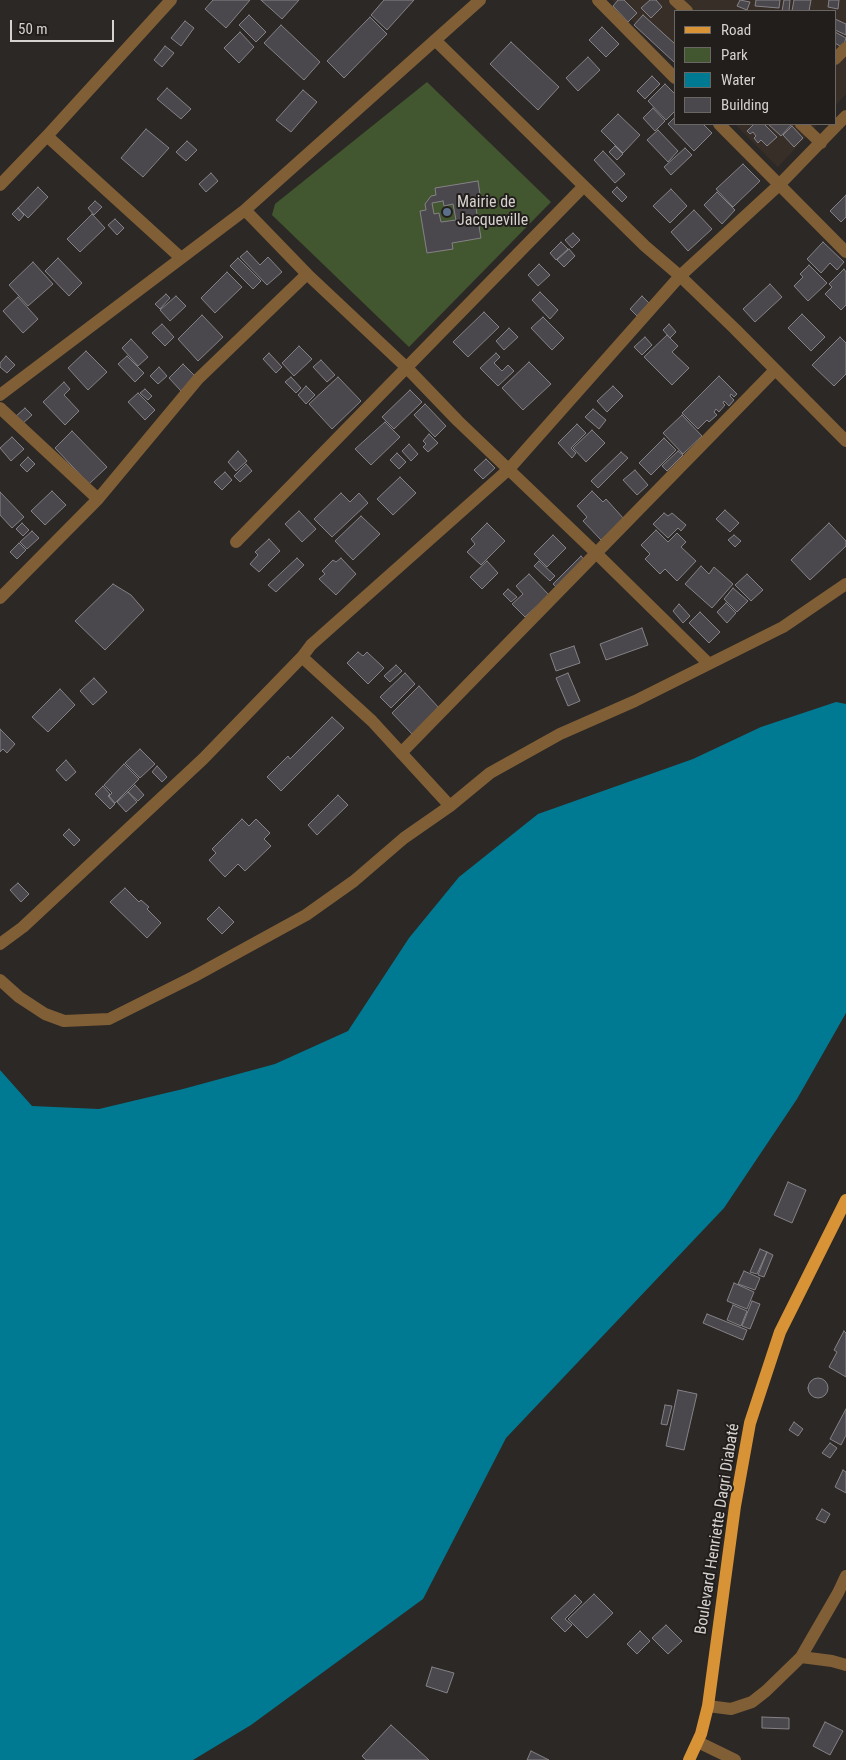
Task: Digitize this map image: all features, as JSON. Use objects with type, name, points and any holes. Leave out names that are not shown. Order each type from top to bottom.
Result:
[{"type":"main road","name":"Boulevard Henriette Dagri Diabaté","points":[[689,1760],[698,1742],[708,1706],[735,1506],[750,1423],[780,1332],[843,1213],[846,1200]]},
{"type":"street","points":[[0,184],[47,136],[171,0]]},
{"type":"street","points":[[0,395],[245,210],[480,0]]},
{"type":"street","points":[[598,0],[674,77]]},
{"type":"street","points":[[675,0],[686,10]]},
{"type":"street","points":[[435,40],[645,246],[680,276],[846,441]]},
{"type":"street","points":[[836,58],[846,48]]},
{"type":"street","points":[[0,944],[23,927],[203,759],[311,645],[509,469],[680,276],[779,185],[846,116]]},
{"type":"street","points":[[720,125],[846,252]]},
{"type":"street","points":[[802,125],[821,143]]},
{"type":"street","points":[[47,136],[181,258]]},
{"type":"street","points":[[236,542],[584,186]]},
{"type":"street","points":[[245,210],[307,274],[407,368],[458,421],[709,664]]},
{"type":"street","points":[[0,598],[98,499],[198,379],[307,274]]},
{"type":"street","points":[[401,752],[597,554],[775,370]]},
{"type":"street","points":[[0,408],[98,499]]},
{"type":"street","points":[[0,980],[19,998],[45,1014],[64,1021],[109,1020],[193,977],[306,915],[354,881],[404,838],[450,806],[490,772],[552,738],[635,702],[783,627],[846,584]]},
{"type":"street","points":[[302,656],[372,721],[450,806]]},
{"type":"street","points":[[708,1706],[731,1709],[752,1702],[766,1691],[801,1657],[846,1576]]},
{"type":"street","points":[[801,1657],[832,1660],[846,1665]]},
{"type":"street","points":[[698,1742],[735,1760]]},
{"type":"shaded area","points":[[612,0],[846,0],[846,94],[836,105],[836,10],[674,10],[674,62]]},
{"type":"shaded area","points":[[736,125],[817,125],[778,167]]},
{"type":"green space","points":[[427,82],[551,202],[409,347],[272,215],[275,204]]},
{"type":"water","points":[[836,702],[846,704],[846,1013],[797,1099],[724,1208],[506,1438],[423,1599],[251,1725],[193,1760],[0,1760],[0,1070],[32,1106],[99,1109],[275,1064],[348,1031],[409,938],[459,877],[538,814],[693,759],[761,727]]},
{"type":"building","points":[[213,0],[250,0],[226,28],[205,9]]},
{"type":"building","points":[[261,0],[299,0],[282,19]]},
{"type":"building","points":[[384,0],[414,0],[387,30],[371,15]]},
{"type":"building","points":[[618,0],[624,0],[637,13],[628,22],[613,6]]},
{"type":"building","points":[[650,0],[656,0],[662,7],[651,18],[641,8]]},
{"type":"building","points":[[740,0],[750,2],[747,10],[737,6]]},
{"type":"building","points":[[756,0],[780,0],[779,8],[755,6]]},
{"type":"building","points":[[784,0],[790,0],[789,10],[782,10]]},
{"type":"building","points":[[794,0],[811,0],[809,10],[792,10]]},
{"type":"building","points":[[829,0],[839,0],[838,9],[828,7]]},
{"type":"building","points":[[249,15],[266,32],[256,42],[239,25]]},
{"type":"building","points":[[643,15],[674,43],[674,62],[634,25]]},
{"type":"building","points":[[370,17],[387,34],[344,78],[327,61]]},
{"type":"building","points":[[836,19],[846,24],[846,35],[836,30]]},
{"type":"building","points":[[185,21],[194,28],[181,46],[171,38]]},
{"type":"building","points":[[281,25],[320,62],[304,80],[264,43]]},
{"type":"building","points":[[602,27],[619,44],[606,57],[589,40]]},
{"type":"building","points":[[240,32],[254,47],[239,63],[224,48]]},
{"type":"building","points":[[836,33],[846,38],[843,48],[836,44]]},
{"type":"building","points":[[511,42],[559,87],[538,110],[490,64]]},
{"type":"building","points":[[165,46],[174,53],[162,67],[154,60]]},
{"type":"building","points":[[588,57],[600,70],[578,91],[566,78]]},
{"type":"building","points":[[652,76],[660,84],[645,99],[637,91]]},
{"type":"building","points":[[665,84],[674,93],[674,112],[666,120],[648,101]]},
{"type":"building","points":[[167,88],[191,109],[181,119],[157,99]]},
{"type":"building","points":[[303,90],[317,102],[291,132],[276,120]]},
{"type":"building","points":[[653,108],[665,121],[655,131],[643,118]]},
{"type":"building","points":[[618,114],[640,135],[623,153],[601,131]]},
{"type":"building","points":[[674,118],[674,125],[704,125],[712,133],[694,151],[668,124]]},
{"type":"building","points":[[753,125],[765,125],[777,137],[767,146],[761,140],[758,143],[754,138],[756,136],[753,132],[750,134],[747,131]]},
{"type":"building","points":[[769,125],[791,125],[781,136]]},
{"type":"building","points":[[792,126],[803,138],[794,147],[783,135]]},
{"type":"building","points":[[146,129],[169,148],[143,177],[121,158]]},
{"type":"building","points":[[658,130],[678,151],[668,162],[647,140]]},
{"type":"building","points":[[187,141],[197,150],[186,161],[176,152]]},
{"type":"building","points":[[615,146],[623,154],[617,160],[609,152]]},
{"type":"building","points":[[685,148],[692,155],[671,175],[664,167]]},
{"type":"building","points":[[603,151],[625,174],[615,183],[594,160]]},
{"type":"building","points":[[743,164],[760,181],[733,207],[716,189]]},
{"type":"building","points":[[211,173],[218,181],[206,192],[199,184]]},
{"type":"building","points":[[478,181],[482,207],[476,208],[481,238],[452,243],[453,249],[427,253],[420,211],[426,210],[425,204],[431,196],[436,195],[435,188]],"holes":[[[443,201],[444,206],[453,204],[456,220],[441,222],[439,213],[434,214],[432,203]]]},
{"type":"building","points":[[38,187],[48,197],[28,218],[18,208]]},
{"type":"building","points":[[617,187],[627,197],[622,202],[612,192]]},
{"type":"building","points":[[671,189],[687,206],[670,223],[653,206]]},
{"type":"building","points":[[717,192],[735,210],[722,224],[704,205]]},
{"type":"building","points":[[846,195],[846,217],[841,222],[830,211]]},
{"type":"building","points":[[95,201],[102,207],[94,215],[88,208]]},
{"type":"building","points":[[18,208],[24,215],[19,221],[12,214]]},
{"type":"building","points":[[694,210],[712,229],[688,251],[671,232]]},
{"type":"building","points":[[92,214],[105,228],[80,252],[67,239]]},
{"type":"building","points":[[115,219],[124,228],[117,235],[108,225]]},
{"type":"building","points":[[573,233],[580,240],[572,248],[565,240]]},
{"type":"building","points":[[561,242],[568,249],[556,260],[550,253]]},
{"type":"building","points":[[823,242],[844,262],[837,270],[830,263],[821,273],[807,259]]},
{"type":"building","points":[[569,249],[575,256],[564,267],[557,260]]},
{"type":"building","points":[[247,251],[260,265],[268,257],[282,272],[267,285],[240,257]]},
{"type":"building","points":[[58,258],[82,283],[69,296],[45,271]]},
{"type":"building","points":[[238,258],[261,281],[253,289],[230,266]]},
{"type":"building","points":[[33,262],[53,284],[28,306],[9,285]]},
{"type":"building","points":[[539,264],[550,275],[538,286],[528,275]]},
{"type":"building","points":[[809,265],[827,283],[808,301],[794,286],[803,277],[800,274]]},
{"type":"building","points":[[844,269],[846,272],[846,305],[841,310],[825,294],[832,287],[829,284]]},
{"type":"building","points":[[227,272],[242,287],[215,313],[201,298]]},
{"type":"building","points":[[770,284],[782,297],[755,322],[743,309]]},
{"type":"building","points":[[540,292],[558,310],[550,319],[532,300]]},
{"type":"building","points":[[166,294],[170,298],[160,309],[155,304]]},
{"type":"building","points":[[176,296],[186,306],[170,321],[160,310]]},
{"type":"building","points":[[642,296],[649,303],[637,316],[630,309]]},
{"type":"building","points":[[18,297],[38,319],[23,333],[3,311]]},
{"type":"building","points":[[484,312],[499,327],[468,357],[453,342]]},
{"type":"building","points":[[802,314],[825,337],[811,351],[788,328]]},
{"type":"building","points":[[202,315],[223,337],[198,361],[178,339]]},
{"type":"building","points":[[543,317],[564,338],[552,350],[531,328]]},
{"type":"building","points":[[162,324],[174,337],[165,346],[152,333]]},
{"type":"building","points":[[669,324],[676,332],[670,338],[663,330]]},
{"type":"building","points":[[509,328],[518,337],[504,350],[496,341]]},
{"type":"building","points":[[667,335],[678,346],[672,352],[689,368],[672,385],[644,357]]},
{"type":"building","points":[[645,337],[652,345],[642,355],[634,347]]},
{"type":"building","points":[[840,337],[846,343],[846,374],[834,386],[812,365]]},
{"type":"building","points":[[131,339],[148,357],[138,366],[122,348]]},
{"type":"building","points":[[299,346],[312,359],[294,376],[282,363]]},
{"type":"building","points":[[86,351],[107,372],[88,390],[68,368]]},
{"type":"building","points":[[269,353],[282,367],[276,373],[263,359]]},
{"type":"building","points":[[496,353],[500,357],[494,363],[502,371],[508,365],[514,371],[498,386],[480,368]]},
{"type":"building","points":[[6,356],[15,365],[7,373],[0,367],[0,363]]},
{"type":"building","points":[[127,356],[144,373],[135,382],[118,364]]},
{"type":"building","points":[[321,360],[335,375],[327,382],[313,367]]},
{"type":"building","points":[[529,362],[551,384],[523,410],[502,388]]},
{"type":"building","points":[[183,364],[196,377],[181,391],[169,378]]},
{"type":"building","points":[[159,367],[167,376],[158,384],[150,376]]},
{"type":"building","points":[[719,376],[737,394],[734,397],[731,394],[730,396],[734,400],[729,406],[724,401],[725,405],[719,412],[716,409],[714,412],[717,415],[709,422],[707,420],[698,429],[682,413]]},
{"type":"building","points":[[291,377],[301,388],[296,393],[285,382]]},
{"type":"building","points":[[338,377],[361,401],[332,429],[309,404]]},
{"type":"building","points":[[64,382],[70,389],[64,395],[79,411],[65,425],[43,402]]},
{"type":"building","points":[[306,386],[315,395],[306,404],[298,395]]},
{"type":"building","points":[[613,386],[623,396],[607,412],[597,401]]},
{"type":"building","points":[[145,389],[152,396],[148,400],[140,393]]},
{"type":"building","points":[[410,390],[422,402],[394,429],[382,417]]},
{"type":"building","points":[[138,393],[155,410],[145,420],[128,402]]},
{"type":"building","points":[[425,404],[446,426],[435,437],[414,415]]},
{"type":"building","points":[[25,408],[32,415],[22,424],[15,417]]},
{"type":"building","points":[[593,409],[606,420],[599,429],[585,417]]},
{"type":"building","points":[[682,415],[702,436],[683,454],[663,433]]},
{"type":"building","points":[[385,422],[400,437],[371,465],[355,449]]},
{"type":"building","points":[[577,424],[586,433],[571,448],[576,453],[572,458],[558,443]]},
{"type":"building","points":[[592,430],[605,443],[586,462],[573,448]]},
{"type":"building","points":[[72,431],[107,467],[89,484],[55,448]]},
{"type":"building","points":[[429,434],[438,443],[428,452],[423,447],[426,444],[423,441]]},
{"type":"building","points":[[12,437],[24,449],[11,461],[0,448]]},
{"type":"building","points":[[664,438],[676,450],[651,475],[639,463]]},
{"type":"building","points":[[409,444],[418,454],[411,461],[402,451]]},
{"type":"building","points":[[238,451],[247,461],[236,471],[228,462]]},
{"type":"building","points":[[678,451],[683,455],[667,471],[662,466]]},
{"type":"building","points":[[621,452],[628,458],[598,488],[591,481]]},
{"type":"building","points":[[397,453],[406,462],[399,469],[390,460]]},
{"type":"building","points":[[28,457],[35,464],[27,472],[20,465]]},
{"type":"building","points":[[486,459],[495,468],[483,479],[474,470]]},
{"type":"building","points":[[246,464],[252,471],[240,482],[234,476]]},
{"type":"building","points":[[635,470],[648,485],[637,495],[623,480]]},
{"type":"building","points":[[225,472],[232,480],[222,490],[214,482]]},
{"type":"building","points":[[400,477],[416,493],[393,515],[377,499]]},
{"type":"building","points":[[52,491],[66,505],[45,525],[31,511]]},
{"type":"building","points":[[592,491],[603,502],[606,499],[624,519],[601,540],[583,521],[587,517],[577,506]]},
{"type":"building","points":[[0,492],[24,517],[12,528],[0,515]]},
{"type":"building","points":[[341,493],[350,502],[359,493],[368,503],[332,537],[314,519]]},
{"type":"building","points":[[725,510],[739,523],[730,532],[716,519]]},
{"type":"building","points":[[299,511],[316,529],[302,542],[285,524]]},
{"type":"building","points":[[664,513],[668,516],[672,513],[686,525],[681,531],[678,528],[668,538],[653,524]]},
{"type":"building","points":[[361,516],[380,534],[353,560],[335,541]]},
{"type":"building","points":[[22,523],[29,530],[23,536],[16,529]]},
{"type":"building","points":[[487,523],[505,541],[481,565],[467,552],[475,544],[471,539]]},
{"type":"building","points":[[829,523],[846,541],[846,546],[810,580],[791,560]]},
{"type":"building","points":[[656,530],[668,542],[677,533],[686,542],[681,547],[696,561],[677,581],[665,569],[660,574],[645,559],[650,554],[641,545]]},
{"type":"building","points":[[32,531],[39,538],[27,549],[20,542]]},
{"type":"building","points":[[553,535],[566,548],[547,567],[534,554]]},
{"type":"building","points":[[734,535],[741,541],[735,547],[728,540]]},
{"type":"building","points":[[269,539],[280,551],[259,572],[250,564],[258,555],[255,552]]},
{"type":"building","points":[[19,543],[26,550],[17,559],[10,552]]},
{"type":"building","points":[[581,556],[586,562],[558,589],[553,584]]},
{"type":"building","points":[[297,558],[304,565],[276,592],[268,585]]},
{"type":"building","points":[[341,558],[356,574],[336,595],[319,579],[325,574],[322,571],[333,560],[336,562]]},
{"type":"building","points":[[487,561],[498,573],[482,589],[470,577]]},
{"type":"building","points":[[539,561],[555,576],[550,581],[534,566]]},
{"type":"building","points":[[701,566],[709,574],[714,567],[733,584],[712,608],[685,584]]},
{"type":"building","points":[[529,574],[549,595],[525,617],[512,604],[523,594],[516,586]]},
{"type":"building","points":[[747,574],[763,590],[751,601],[735,585]]},
{"type":"building","points":[[113,584],[131,595],[144,610],[105,650],[75,621]]},
{"type":"building","points":[[733,588],[748,601],[737,612],[724,599]]},
{"type":"building","points":[[508,589],[517,597],[511,602],[503,594]]},
{"type":"building","points":[[726,603],[736,613],[727,623],[717,612]]},
{"type":"building","points":[[679,604],[690,616],[683,623],[673,611]]},
{"type":"building","points":[[700,612],[720,632],[709,643],[689,623]]},
{"type":"building","points":[[642,628],[648,645],[606,660],[600,644]]},
{"type":"building","points":[[574,646],[580,663],[556,671],[550,654]]},
{"type":"building","points":[[358,652],[363,656],[367,652],[384,668],[368,684],[347,663]]},
{"type":"building","points":[[396,665],[402,671],[390,682],[384,676]]},
{"type":"building","points":[[405,673],[415,684],[391,708],[380,697]]},
{"type":"building","points":[[568,673],[580,701],[568,706],[556,678]]},
{"type":"building","points":[[94,678],[107,692],[93,705],[80,691]]},
{"type":"building","points":[[419,686],[439,708],[412,734],[392,713]]},
{"type":"building","points":[[60,689],[75,705],[48,732],[32,717]]},
{"type":"building","points":[[332,717],[344,728],[281,791],[267,777],[288,756],[290,759]]},
{"type":"building","points":[[0,729],[15,744],[7,753],[3,749],[0,752]]},
{"type":"building","points":[[140,749],[155,764],[140,778],[125,763]]},
{"type":"building","points":[[66,760],[76,772],[66,781],[56,770]]},
{"type":"building","points":[[124,764],[139,779],[115,803],[109,796],[112,793],[104,785]]},
{"type":"building","points":[[157,766],[167,777],[162,782],[152,772]]},
{"type":"building","points":[[135,785],[144,795],[138,801],[128,792]]},
{"type":"building","points":[[103,786],[115,804],[110,809],[95,794]]},
{"type":"building","points":[[128,792],[137,802],[126,812],[117,802]]},
{"type":"building","points":[[338,795],[348,805],[317,835],[308,825]]},
{"type":"building","points":[[242,819],[249,826],[256,819],[270,833],[264,839],[271,846],[245,871],[238,864],[225,877],[209,860],[216,853],[212,849]]},
{"type":"building","points":[[69,829],[80,840],[74,846],[63,835]]},
{"type":"building","points":[[18,883],[29,894],[21,902],[10,890]]},
{"type":"building","points":[[125,888],[139,902],[141,900],[149,907],[147,909],[161,923],[147,938],[110,902]]},
{"type":"building","points":[[219,907],[234,922],[222,934],[207,919]]},
{"type":"building","points":[[788,1182],[806,1190],[792,1223],[774,1215]]},
{"type":"building","points":[[760,1249],[767,1252],[757,1274],[750,1272]]},
{"type":"building","points":[[767,1252],[773,1255],[764,1277],[758,1275]]},
{"type":"building","points":[[744,1271],[760,1278],[755,1290],[738,1284]]},
{"type":"building","points":[[734,1283],[754,1292],[747,1309],[727,1301]]},
{"type":"building","points":[[752,1301],[760,1304],[750,1329],[742,1326]]},
{"type":"building","points":[[733,1305],[747,1311],[741,1326],[727,1320]]},
{"type":"building","points":[[707,1314],[747,1330],[743,1340],[703,1323]]},
{"type":"building","points":[[844,1331],[846,1333],[846,1377],[829,1367],[837,1352],[834,1350]]},
{"type":"building","points":[[818,1378],[825,1381],[828,1388],[825,1395],[818,1398],[811,1395],[808,1388],[811,1381]]},
{"type":"building","points":[[678,1390],[697,1394],[684,1450],[666,1446]]},
{"type":"building","points":[[665,1405],[672,1406],[667,1425],[661,1424]]},
{"type":"building","points":[[846,1409],[846,1435],[841,1445],[830,1439]]},
{"type":"building","points":[[794,1422],[803,1429],[798,1436],[789,1430]]},
{"type":"building","points":[[830,1443],[837,1448],[830,1458],[822,1453]]},
{"type":"building","points":[[843,1470],[846,1472],[846,1493],[835,1487]]},
{"type":"building","points":[[822,1509],[830,1514],[825,1523],[816,1519]]},
{"type":"building","points":[[594,1594],[613,1613],[587,1638],[568,1619]]},
{"type":"building","points":[[575,1595],[582,1602],[565,1619],[572,1625],[565,1632],[551,1618]]},
{"type":"building","points":[[666,1625],[682,1641],[668,1654],[652,1638]]},
{"type":"building","points":[[640,1631],[650,1641],[637,1654],[627,1644]]},
{"type":"building","points":[[432,1667],[454,1673],[447,1693],[426,1686]]},
{"type":"building","points":[[762,1717],[789,1718],[789,1729],[762,1728]]},
{"type":"building","points":[[825,1722],[843,1731],[830,1755],[813,1746]]},
{"type":"building","points":[[391,1725],[429,1760],[366,1760],[362,1756]]},
{"type":"building","points":[[531,1751],[549,1760],[527,1760]]},
{"type":"place","name":"Mairie de Jacqueville","points":[[447,212]]}]
